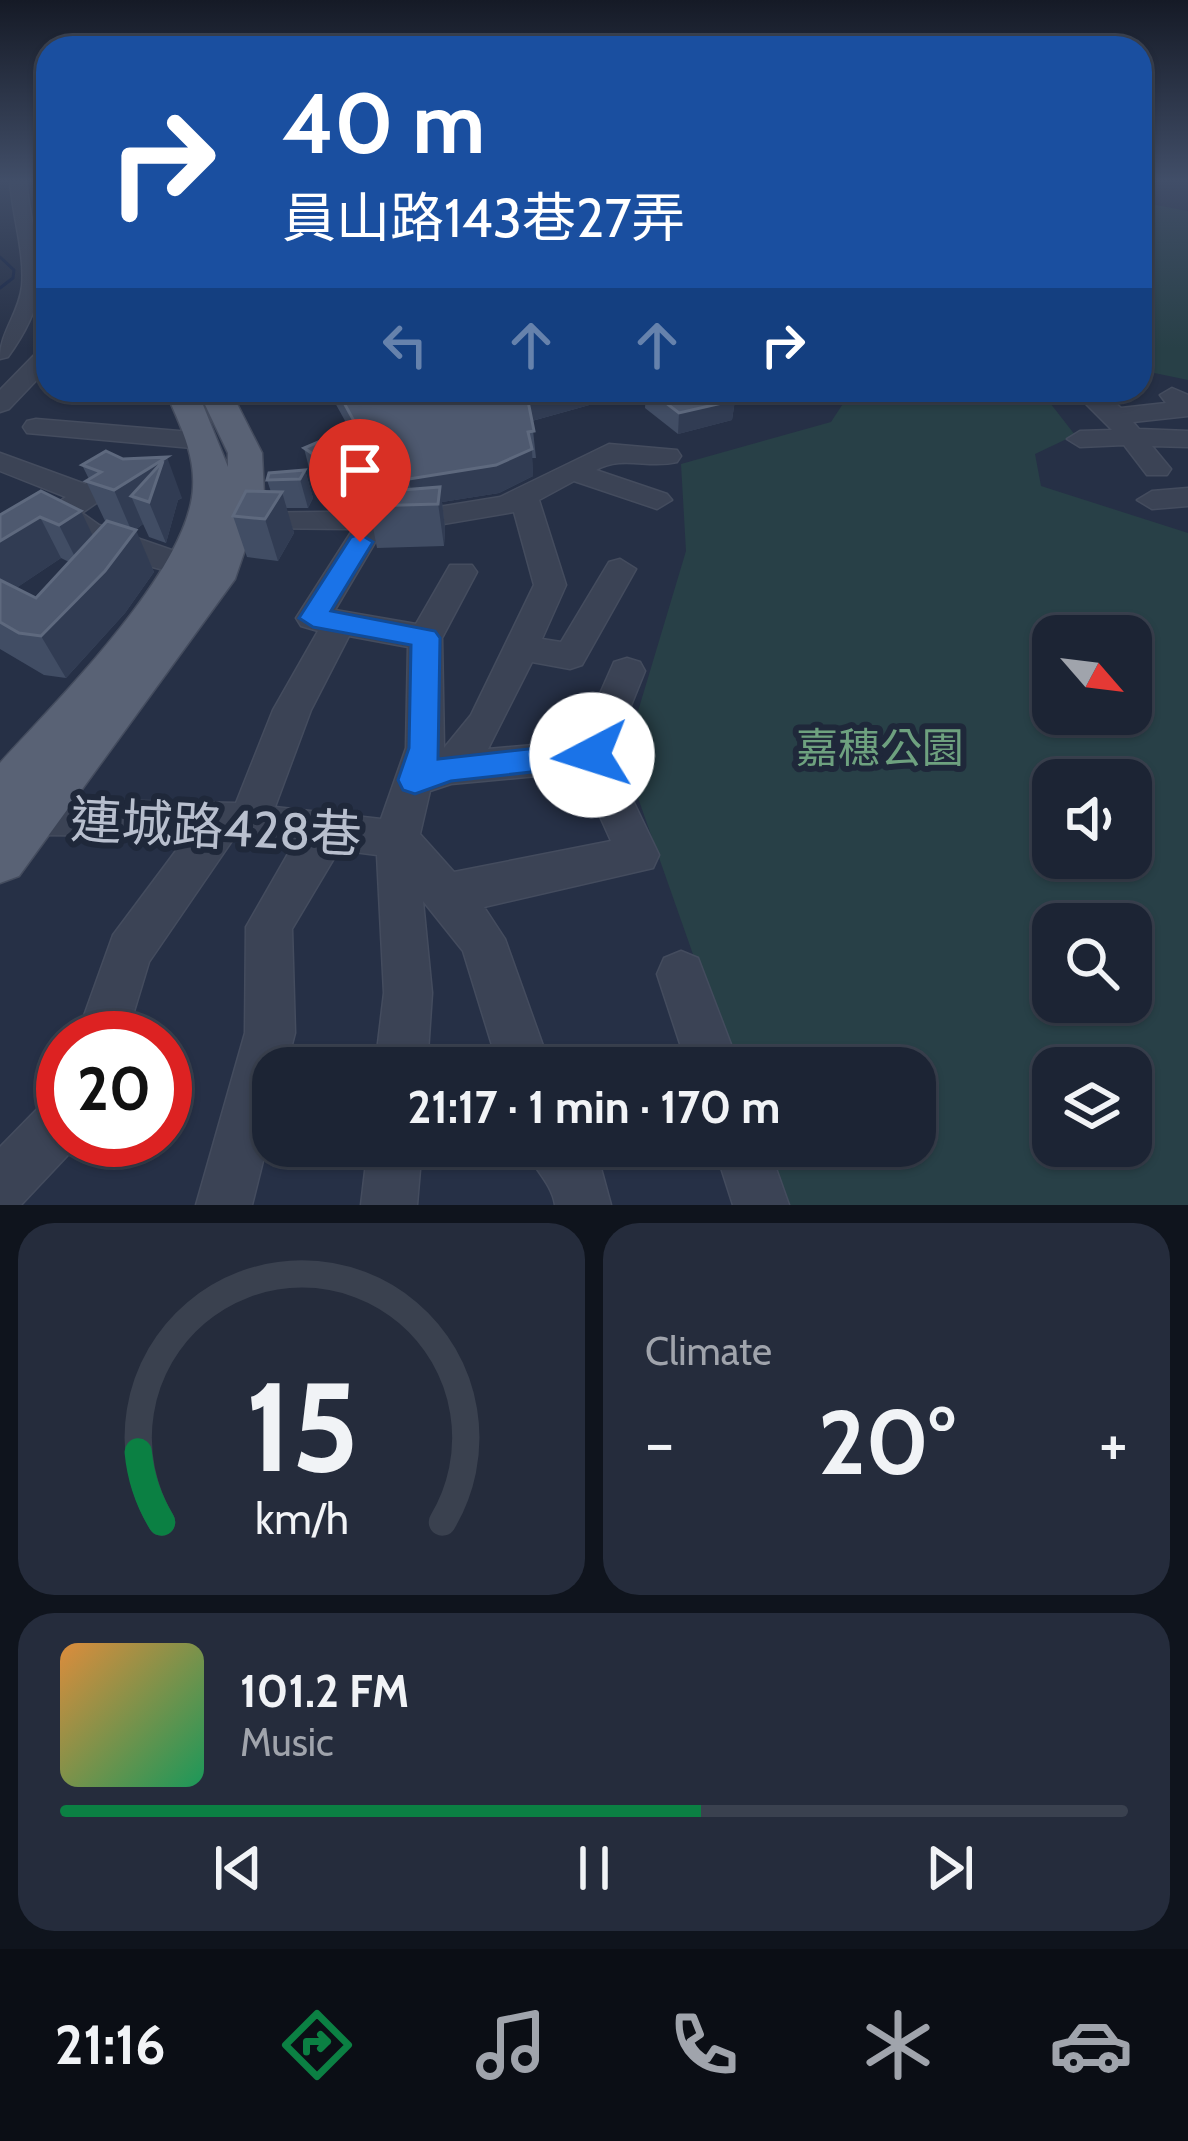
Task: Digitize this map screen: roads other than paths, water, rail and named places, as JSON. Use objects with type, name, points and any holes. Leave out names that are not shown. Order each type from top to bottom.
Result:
[{"type":"main road","points":[[0,859],[17,808],[184,566],[211,494],[203,441],[186,402]]},
{"type":"main road","points":[[17,808],[196,606],[214,579],[246,494],[245,453],[220,402]]},
{"type":"street","points":[[0,352],[19,325],[35,279],[29,236]]},
{"type":"street","points":[[19,325],[36,323]]},
{"type":"street","points":[[0,404],[36,366]]},
{"type":"street","points":[[1080,439],[1187,408],[1172,395]]},
{"type":"street","points":[[1097,402],[1157,469]]},
{"type":"street","points":[[1123,426],[1188,439]]},
{"type":"street","points":[[36,427],[203,441]]},
{"type":"street","points":[[240,519],[414,520],[508,505],[609,452],[667,456]]},
{"type":"street","points":[[0,555],[140,460]]},
{"type":"street","points":[[6,471],[76,504],[88,532],[184,566]]},
{"type":"street","points":[[571,471],[657,500]]},
{"type":"street","points":[[1153,500],[1188,496]]},
{"type":"street","points":[[403,1047],[408,993],[399,839],[403,802],[485,724],[550,586],[524,498]]},
{"type":"street","points":[[110,1011],[129,951],[236,820],[292,710],[326,620],[374,520]]},
{"type":"street","points":[[523,647],[570,656],[620,569]]},
{"type":"street","points":[[433,774],[425,748],[425,638],[460,572]]},
{"type":"street","points":[[326,620],[425,638]]},
{"type":"street","points":[[443,895],[638,855],[592,755],[627,671]]},
{"type":"street","points":[[433,774],[592,755]]},
{"type":"street","name":"連城路428巷","points":[[17,808],[236,820],[399,839]]},
{"type":"street","points":[[224,1205],[270,1033],[269,927],[330,829]]},
{"type":"street","points":[[399,839],[482,939],[518,1047]]},
{"type":"street","points":[[681,974],[707,1047]]},
{"type":"street","points":[[0,1186],[36,1149]]},
{"type":"street","points":[[389,1205],[392,1167]]},
{"type":"street","points":[[568,1167],[579,1180],[583,1205]]},
{"type":"street","points":[[748,1167],[761,1205]]},
{"type":"waterway","points":[[0,257],[14,270],[13,278],[0,288]]},
{"type":"park label","name":"嘉穗公園","points":[[880,748]]}]
